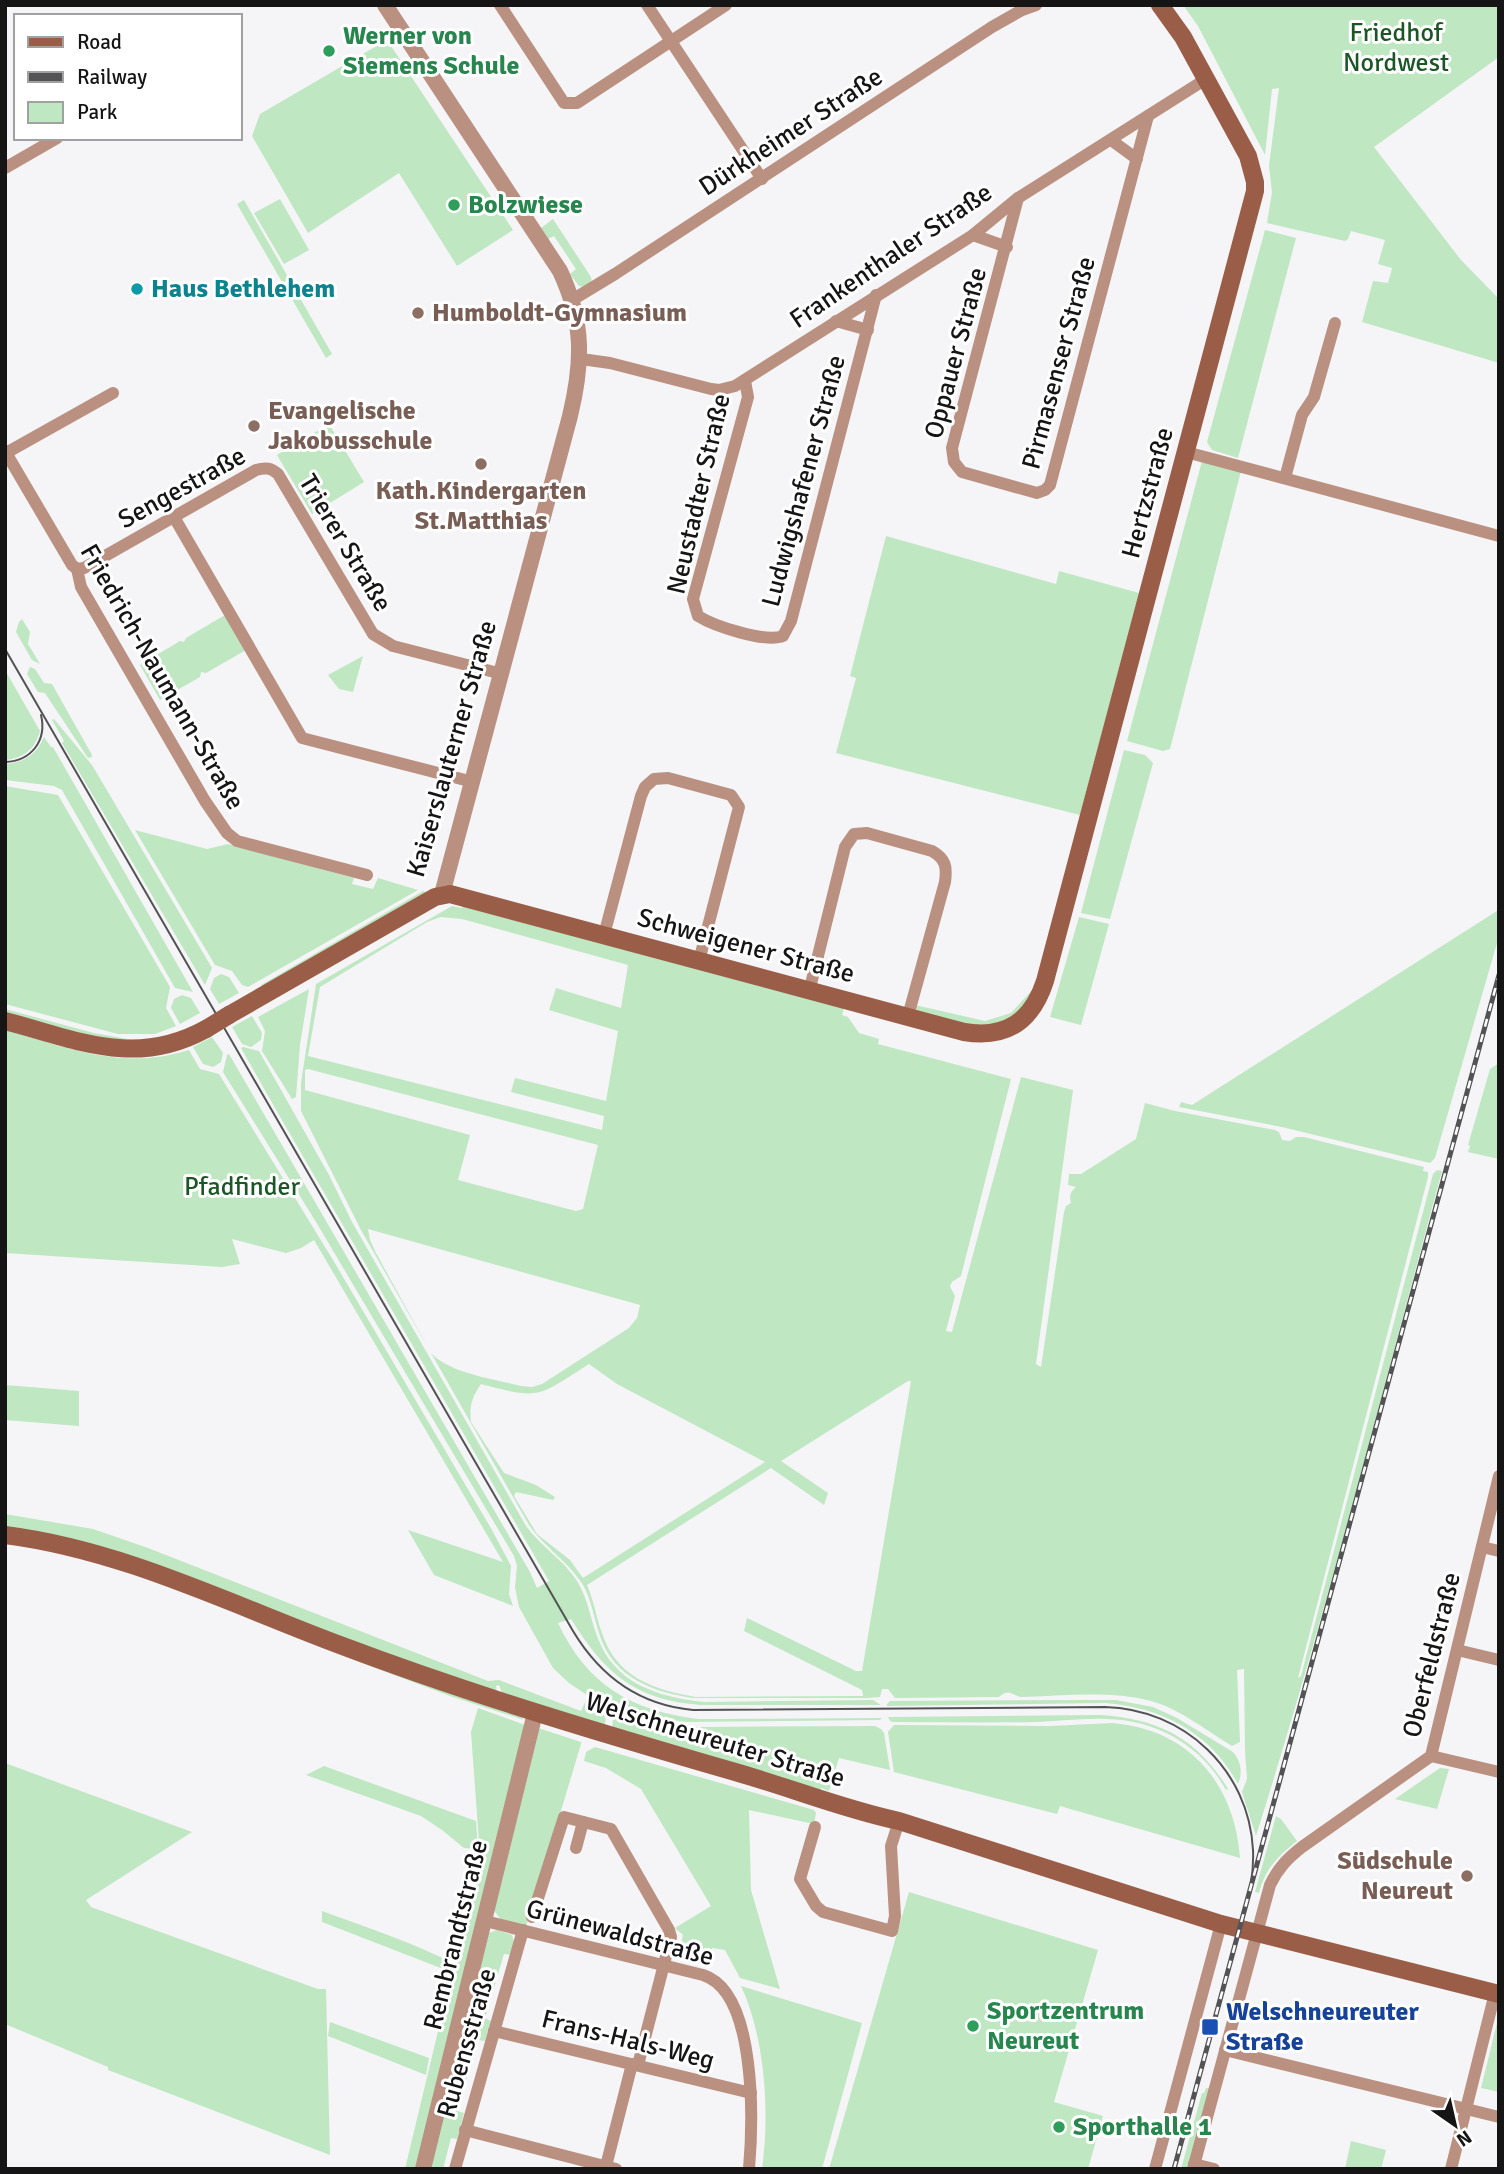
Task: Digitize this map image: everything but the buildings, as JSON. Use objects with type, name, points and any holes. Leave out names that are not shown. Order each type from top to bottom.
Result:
[{"type":"main road","name":"Hertzstraße","points":[[1031,1010],[1039,1000],[1049,969],[1255,191],[1248,156],[1183,37],[1160,5]]},
{"type":"main road","name":"Schweigener Straße","points":[[442,894],[458,895],[964,1032],[986,1034],[1010,1027],[1031,1010]]},
{"type":"main road","name":"Kaiserslauterner Straße","points":[[5,1021],[97,1045],[139,1050],[172,1044],[206,1028],[442,894]]},
{"type":"main road","name":"Welschneureuter Straße","points":[[5,1535],[52,1542],[133,1565],[421,1676],[535,1713],[899,1821],[1221,1924],[1497,1994]]},
{"type":"street","name":"Kaiserslauterner Straße","points":[[384,5],[552,256],[572,300],[581,359],[570,416],[442,894]]},
{"type":"street","points":[[500,5],[564,103],[577,103],[726,5]]},
{"type":"street","points":[[647,5],[762,179]]},
{"type":"street","name":"Dürkheimer Straße","points":[[572,300],[1001,22],[1036,5]]},
{"type":"street","name":"Frankenthaler Straße","points":[[581,359],[610,363],[711,389],[726,389],[745,381],[972,235],[1018,198],[1206,79]]},
{"type":"street","name":"Pirmasenser Straße","points":[[959,470],[1037,493],[1050,485],[1148,116]]},
{"type":"street","points":[[1111,139],[1137,159]]},
{"type":"street","points":[[5,168],[54,140]]},
{"type":"street","name":"Oppauer Straße","points":[[959,470],[954,462],[953,448],[1018,198]]},
{"type":"street","name":"Oppauer Straße","points":[[972,235],[1007,247]]},
{"type":"street","name":"Ludwigshafener Straße","points":[[698,616],[708,622],[766,638],[777,639],[785,633],[791,621],[876,295]]},
{"type":"street","name":"Ludwigshafener Straße","points":[[835,321],[868,330]]},
{"type":"street","points":[[1285,478],[1302,415],[1314,397],[1335,323]]},
{"type":"street","name":"Neustadter Straße","points":[[698,616],[693,599],[748,397],[745,381]]},
{"type":"street","name":"Friedrich-Naumann-Straße","points":[[113,393],[6,452],[70,562],[77,569],[81,587],[199,790],[227,833],[237,841],[367,875]]},
{"type":"street","points":[[1186,452],[1499,536]]},
{"type":"street","name":"Sengestraße","points":[[77,569],[257,470],[264,467],[272,469]]},
{"type":"street","name":"Trierer Straße","points":[[272,469],[278,474],[373,634],[393,646],[502,674]]},
{"type":"street","points":[[174,517],[302,738],[473,782]]},
{"type":"street","points":[[604,935],[645,787],[654,779],[668,778],[731,795],[739,807],[699,961]]},
{"type":"street","points":[[809,992],[845,847],[854,834],[867,833],[932,850],[940,855],[946,866],[945,882],[908,1016]]},
{"type":"street","name":"Oberfeldstraße","points":[[1194,2166],[1270,1885],[1279,1867],[1290,1856],[1431,1756],[1499,1476]]},
{"type":"street","points":[[1482,1547],[1499,1551]]},
{"type":"street","points":[[1457,1650],[1499,1660]]},
{"type":"street","name":"Rembrandtstraße","points":[[423,2169],[535,1713]]},
{"type":"street","points":[[1431,1756],[1499,1772]]},
{"type":"street","points":[[466,2130],[606,2167],[671,1937],[669,1930],[611,1829],[564,1817],[532,1917]]},
{"type":"street","points":[[815,1827],[800,1879],[816,1906],[822,1912],[892,1931],[895,1916],[891,1846],[899,1821]]},
{"type":"street","points":[[576,1848],[583,1822]]},
{"type":"street","name":"Grünewaldstraße","points":[[485,1921],[710,1977],[727,1991],[737,2013],[743,2037],[751,2093],[749,2169]]},
{"type":"street","points":[[1155,2169],[1221,1924]]},
{"type":"street","name":"Rubensstraße","points":[[456,2169],[523,1930]]},
{"type":"street","points":[[1451,2169],[1497,1994]]},
{"type":"street","name":"Frans-Hals-Weg","points":[[494,2031],[751,2093]]},
{"type":"street","points":[[1225,2050],[1499,2117]]},
{"type":"street","points":[[1194,2166],[1214,2169]]},
{"type":"green space","name":"Friedhof Nordwest","points":[[1183,5],[1499,5],[1499,57],[1374,147],[1461,260],[1499,299],[1499,363],[1362,322],[1373,281],[1388,283],[1392,268],[1378,264],[1385,240],[1351,231],[1345,241],[1267,223],[1272,192],[1269,166],[1279,88],[1272,89],[1265,155],[1198,26]]},
{"type":"green space","points":[[387,40],[513,230],[457,266],[399,173],[308,233],[252,136],[260,114]]},
{"type":"green space","points":[[280,199],[309,250],[284,264],[254,213]]},
{"type":"green space","points":[[244,200],[332,354],[326,358],[237,204]]},
{"type":"green space","points":[[553,219],[591,277],[592,283],[585,287],[579,286],[570,274],[576,269],[554,236],[548,239],[541,228]]},
{"type":"green space","points":[[1265,230],[1296,238],[1238,458],[1212,450],[1207,442]]},
{"type":"green space","points":[[329,424],[364,482],[312,514],[277,455]]},
{"type":"green space","points":[[1202,461],[1241,471],[1170,749],[1163,751],[1127,741]]},
{"type":"green space","points":[[886,536],[1056,584],[1059,571],[1139,593],[1080,815],[836,753],[856,678],[850,676]]},
{"type":"green space","points":[[225,615],[246,650],[206,673],[201,672],[200,677],[160,700],[140,665],[180,641],[184,642],[186,638]]},
{"type":"green space","points":[[22,619],[30,632],[28,644],[40,664],[32,660],[16,632]]},
{"type":"green space","points":[[363,656],[353,692],[339,689],[328,675]]},
{"type":"green space","points":[[30,667],[35,669],[44,683],[52,684],[92,757],[88,758],[45,693],[38,692],[27,674]]},
{"type":"green space","points":[[5,670],[40,731],[28,752],[5,760]]},
{"type":"green space","points":[[54,719],[92,765],[212,968],[205,985],[62,743],[64,741],[52,720]]},
{"type":"green space","points":[[44,737],[53,747],[193,992],[175,988],[62,790],[54,786],[5,780],[5,764],[18,762],[29,756],[38,748]]},
{"type":"green space","points":[[1124,750],[1145,755],[1153,763],[1110,919],[1081,913]]},
{"type":"green space","points":[[5,786],[58,795],[170,987],[166,1008],[176,1026],[155,1034],[118,1034],[5,1004]]},
{"type":"green space","points":[[135,830],[207,849],[228,844],[354,878],[352,884],[373,889],[378,878],[418,890],[248,987],[242,985],[232,971],[215,965]]},
{"type":"green space","points":[[423,891],[429,893],[261,985]]},
{"type":"green space","points":[[452,906],[462,906],[542,928],[543,925],[844,1008],[842,1015],[848,1017],[859,1033],[879,1039],[878,1044],[1011,1079],[961,1276],[950,1286],[955,1296],[946,1331],[952,1332],[1021,1077],[1073,1090],[1036,1364],[1041,1367],[1064,1212],[1066,1206],[1071,1203],[1070,1194],[1076,1187],[1068,1185],[1069,1174],[1081,1174],[1136,1139],[1145,1103],[1275,1130],[1279,1132],[1282,1140],[1304,1137],[1424,1167],[1423,1171],[1428,1172],[1428,1177],[1298,1678],[1301,1676],[1433,1174],[1437,1170],[1442,1171],[1329,1588],[1256,1836],[1242,1792],[1247,1779],[1244,1669],[1237,1670],[1240,1742],[1232,1746],[1172,1709],[1135,1698],[1086,1694],[1020,1697],[1007,1692],[999,1697],[895,1698],[888,1689],[882,1689],[880,1697],[867,1698],[693,1698],[650,1687],[625,1672],[615,1663],[600,1636],[583,1585],[542,1541],[529,1525],[431,1353],[449,1366],[460,1370],[532,1387],[542,1384],[629,1328],[637,1318],[640,1305],[368,1229],[376,1253],[430,1351],[361,1230],[301,1111],[301,1083],[316,984]],"holes":[[[441,917],[462,919],[628,965],[621,1008],[556,988],[549,1010],[618,1031],[606,1101],[515,1078],[511,1092],[604,1116],[602,1130],[308,1056],[320,987],[427,922]],[[305,1070],[598,1145],[583,1209],[576,1211],[458,1180],[470,1135],[305,1090]],[[589,1364],[617,1384],[765,1462],[583,1578],[570,1560],[537,1534],[514,1496],[516,1492],[553,1500],[555,1497],[536,1485],[504,1473],[471,1422],[472,1402],[481,1384],[528,1393],[548,1389]],[[911,1381],[862,1671],[856,1671],[747,1618],[744,1631],[862,1690],[863,1696],[696,1697],[651,1685],[638,1679],[617,1661],[602,1633],[587,1585],[771,1468],[824,1505],[828,1493],[781,1461]]]},
{"type":"green space","points":[[1497,911],[1499,936],[1435,1158],[1430,1163],[1282,1127],[1179,1107],[1181,1102],[1192,1105]]},
{"type":"green space","points":[[1079,917],[1109,924],[1081,1025],[1050,1017]]},
{"type":"green space","points":[[221,974],[229,977],[239,993],[219,1004],[210,989],[214,978]]},
{"type":"green space","points":[[1036,986],[1025,1010],[988,1030],[917,1011],[915,1005],[985,1021],[1011,1013]]},
{"type":"green space","points":[[309,989],[300,1045],[296,1097],[292,1099],[262,1051],[265,1031],[258,1017]]},
{"type":"green space","points":[[182,995],[191,998],[200,1013],[180,1024],[171,1008],[174,999]]},
{"type":"green space","points":[[5,1009],[94,1033],[139,1041],[107,1040],[5,1014]]},
{"type":"green space","points":[[252,1016],[262,1033],[261,1040],[251,1047],[242,1044],[232,1027]]},
{"type":"green space","name":"Pfadfinder","points":[[5,1030],[74,1050],[118,1058],[165,1056],[189,1050],[200,1069],[219,1074],[333,1260],[492,1530],[511,1566],[509,1594],[513,1606],[434,1575],[408,1530],[503,1562],[314,1240],[286,1253],[232,1239],[240,1264],[222,1267],[5,1253]]},
{"type":"green space","points":[[212,1037],[223,1053],[221,1062],[213,1067],[203,1064],[193,1047]]},
{"type":"green space","points":[[241,1048],[259,1051],[329,1175],[352,1222],[526,1526],[577,1581],[597,1636],[614,1666],[626,1677],[654,1692],[687,1700],[873,1700],[881,1705],[701,1705],[658,1697],[624,1681],[610,1669],[596,1655],[571,1619],[558,1623],[570,1645],[598,1679],[632,1701],[652,1709],[698,1719],[882,1718],[880,1720],[682,1722],[612,1705],[587,1695],[553,1668],[519,1607],[514,1556],[316,1222],[223,1072],[227,1055],[229,1054],[537,1588],[549,1581],[275,1108]]},
{"type":"green space","points":[[1499,1063],[1499,1159],[1468,1152],[1468,1145],[1490,1069]]},
{"type":"green space","points":[[5,1385],[79,1391],[79,1426],[5,1420]]},
{"type":"green space","points":[[5,1514],[93,1529],[488,1681],[499,1680],[581,1711],[586,1700],[604,1713],[604,1727],[503,1695],[499,1685],[496,1686],[497,1693],[5,1530]]},
{"type":"green space","points":[[321,1643],[520,1716],[524,1720],[450,1696],[320,1647]]},
{"type":"green space","points":[[1116,1700],[1153,1707],[1177,1718],[1233,1752],[1240,1767],[1238,1784],[1214,1750],[1199,1737],[1165,1717],[1146,1710],[1105,1703],[887,1706],[890,1701]]},
{"type":"green space","points":[[478,1708],[525,1725],[418,2169],[405,2169],[480,1856],[471,1732]]},
{"type":"green space","points":[[622,1712],[663,1724],[692,1727],[875,1726],[884,1733],[890,1770],[839,1758],[829,1791],[821,1788],[820,1791],[612,1729],[613,1718]]},
{"type":"green space","points":[[1100,1715],[1141,1721],[1174,1734],[1203,1756],[1228,1789],[1226,1790],[1216,1774],[1191,1748],[1160,1730],[1143,1724],[1098,1719],[893,1722],[888,1717]]},
{"type":"green space","points":[[1112,1723],[1139,1727],[1164,1736],[1203,1765],[1218,1784],[1229,1807],[1240,1858],[1060,1806],[1057,1814],[894,1772],[888,1732],[894,1725],[1050,1726]]},
{"type":"green space","points":[[538,1728],[581,1744],[526,1927],[501,1920],[493,1909]]},
{"type":"green space","points":[[595,1747],[814,1810],[814,1824],[749,1810],[751,1890],[780,1989],[740,1978],[725,1950],[712,1948],[709,1957],[680,1949],[683,1935],[675,1928],[711,1906],[641,1789],[606,1768],[584,1761],[586,1752]]},
{"type":"green space","points":[[5,1763],[192,1832],[86,1900],[91,1907],[318,1989],[326,1989],[330,2155],[108,2070],[108,2067],[5,2024]]},
{"type":"green space","points":[[324,1766],[476,1821],[478,1849],[464,1848],[421,1816],[306,1775]]},
{"type":"green space","points":[[1440,1768],[1449,1769],[1437,1809],[1395,1799]]},
{"type":"green space","points":[[1276,1816],[1297,1841],[1273,1864],[1259,1893],[1255,1892]]},
{"type":"green space","name":"Sportzentrum Neureut","points":[[909,1892],[1098,1950],[1054,2102],[1103,2116],[1088,2169],[829,2169]]},
{"type":"green space","points":[[322,1911],[437,1955],[453,1963],[451,1972],[322,1922]]},
{"type":"green space","points":[[497,1930],[512,1935],[514,1942],[511,1955],[504,1954],[485,2018],[491,2021],[485,2041],[478,2040],[457,2111],[464,2113],[457,2139],[451,2138],[443,2169],[429,2169],[489,1933]]},
{"type":"green space","points":[[741,1986],[862,2023],[822,2169],[762,2169],[764,2076],[756,2028]]},
{"type":"green space","points":[[1499,2015],[1499,2092],[1481,2088]]},
{"type":"green space","points":[[330,2022],[429,2058],[426,2075],[328,2036]]},
{"type":"green space","points":[[1206,2088],[1210,2088],[1189,2169],[1181,2169],[1202,2093]]},
{"type":"green space","points":[[1351,2141],[1386,2150],[1381,2169],[1345,2169]]},
{"type":"tram line","points":[[5,649],[573,1631],[596,1662],[623,1686],[638,1695],[673,1707],[693,1710],[1105,1707],[1134,1710],[1161,1719],[1185,1732],[1207,1749],[1225,1770],[1239,1794],[1249,1821],[1253,1850],[1251,1882],[1244,1914]]},
{"type":"tram line","points":[[5,762],[23,758],[35,748],[42,733],[41,715]]},
{"type":"railway","points":[[1174,2169],[1499,975]]},
{"type":"place","name":"Werner von Siemens Schule","points":[[329,51]]},
{"type":"place","name":"Bolzwiese","points":[[454,205]]},
{"type":"place","name":"Haus Bethlehem","points":[[137,289]]},
{"type":"place","name":"Humboldt-Gymnasium","points":[[418,313]]},
{"type":"place","name":"Evangelische Jakobusschule","points":[[254,426]]},
{"type":"place","name":"Kath.Kindergarten St.Matthias","points":[[481,464]]},
{"type":"place","name":"Südschule Neureut","points":[[1467,1876]]},
{"type":"place","name":"Sportzentrum Neureut","points":[[973,2026]]},
{"type":"place","name":"Welschneureuter Straße","points":[[1210,2027]]},
{"type":"place","name":"Sporthalle 1","points":[[1059,2127]]}]
